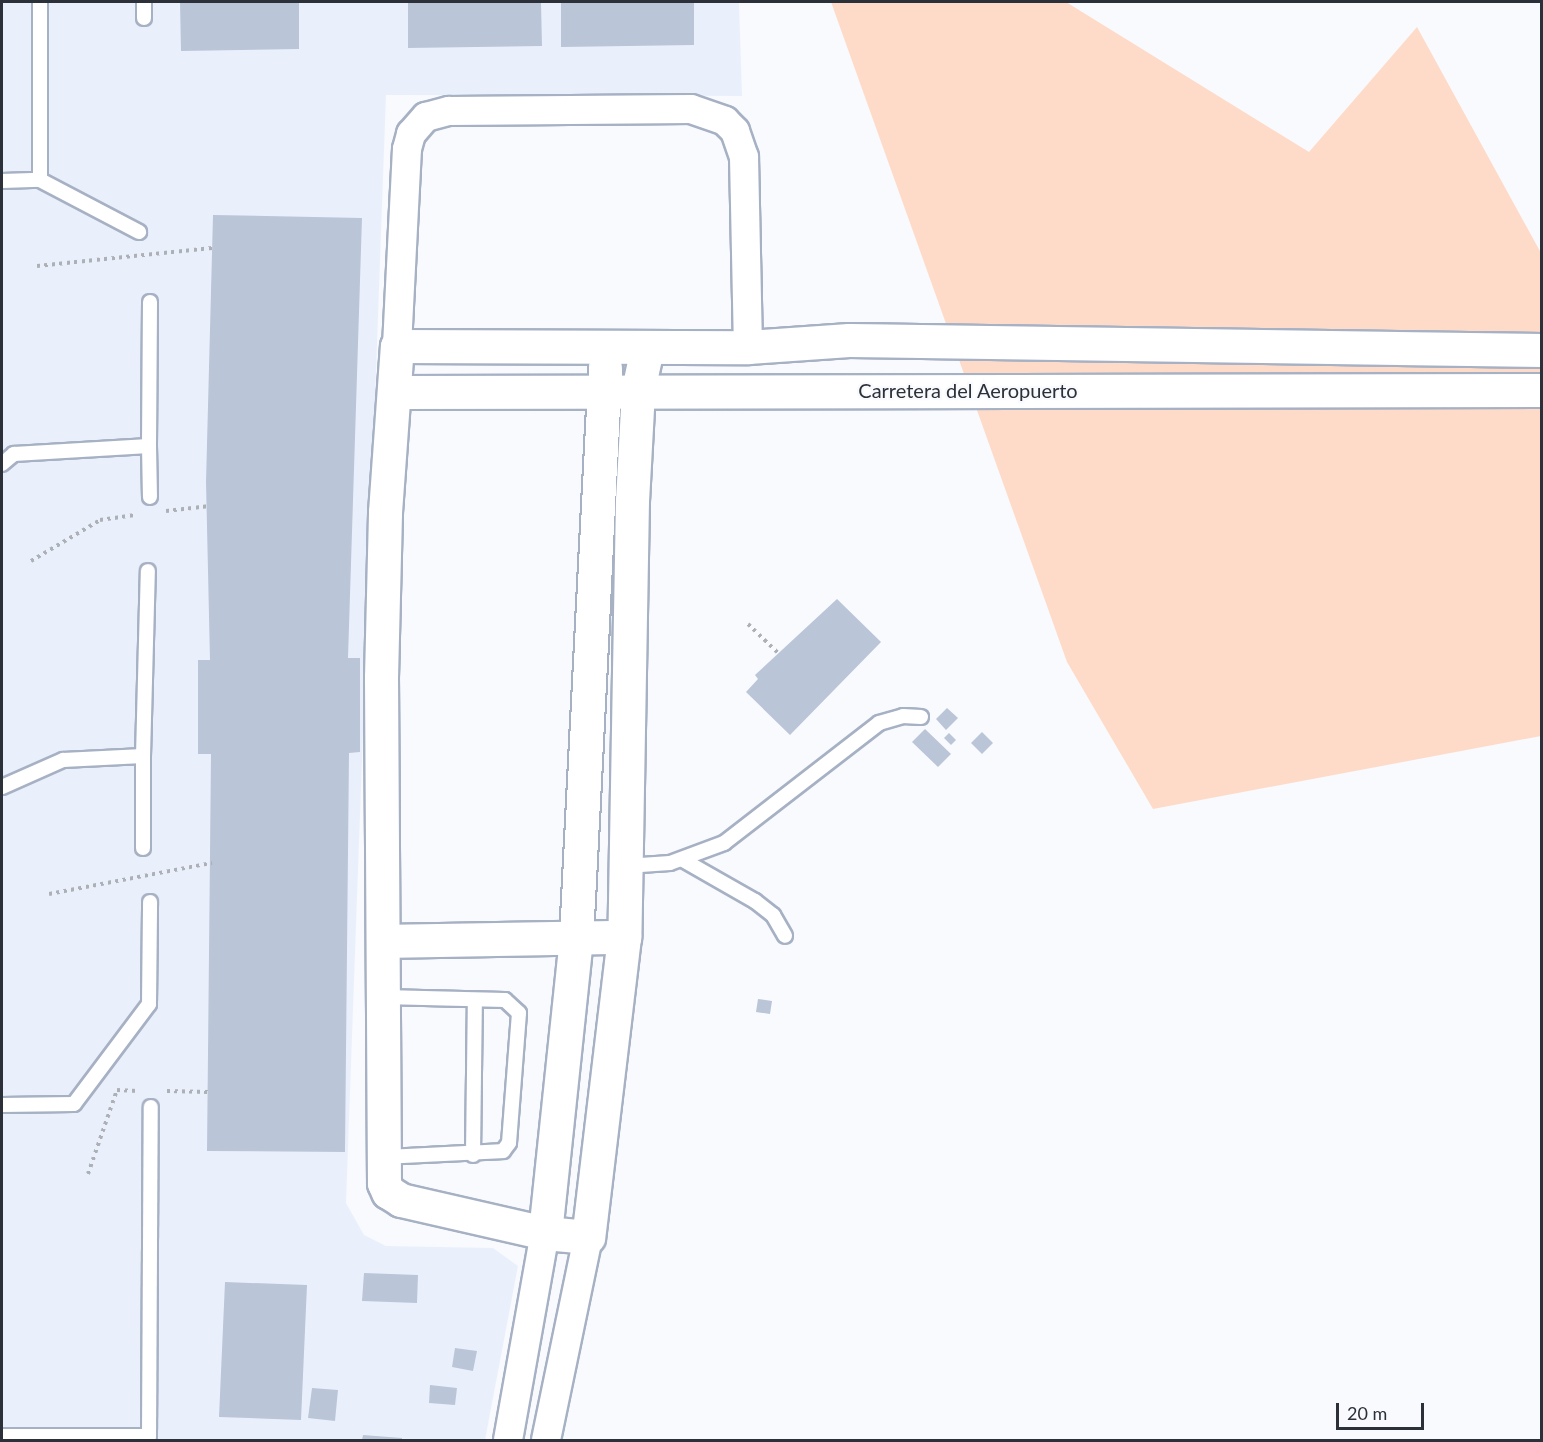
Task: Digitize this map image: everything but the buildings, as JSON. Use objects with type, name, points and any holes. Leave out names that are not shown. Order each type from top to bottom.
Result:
[{"type":"street","points":[[588,1237],[544,1233],[401,1200],[388,1192],[384,1183],[381,677],[385,512],[397,346],[407,149],[411,134],[426,117],[449,111],[691,109],[725,121],[735,131],[744,157],[748,347]]},
{"type":"street","points":[[397,346],[748,347],[849,340],[1542,350]]},
{"type":"street","points":[[507,1440],[544,1233],[576,938],[605,348]]},
{"type":"street","points":[[546,1440],[588,1237],[624,938],[632,500],[638,390],[647,348]]},
{"type":"street","name":"Carretera del Aeropuerto","points":[[394,392],[1542,390]]},
{"type":"street","points":[[384,941],[624,938]]},
{"type":"lane","points":[[40,2],[40,180]]},
{"type":"lane","points":[[144,2],[144,18]]},
{"type":"lane","points":[[2,181],[40,180],[140,232]]},
{"type":"lane","points":[[150,302],[150,496]]},
{"type":"lane","points":[[2,464],[14,454],[149,446]]},
{"type":"lane","points":[[143,848],[148,571]]},
{"type":"lane","points":[[626,866],[683,860],[724,843],[879,723],[903,716],[921,717]]},
{"type":"lane","points":[[2,787],[63,760],[143,756]]},
{"type":"lane","points":[[683,860],[755,901],[773,915],[785,936]]},
{"type":"lane","points":[[2,1105],[74,1104],[149,1004],[150,902]]},
{"type":"lane","points":[[382,997],[505,1000],[519,1013],[509,1143],[495,1154],[384,1157]]},
{"type":"lane","points":[[473,1155],[475,1000]]},
{"type":"lane","points":[[2,1437],[149,1438],[151,1107]]},
{"type":"path","points":[[37,266],[212,248]]},
{"type":"path","points":[[155,513],[210,506]]},
{"type":"path","points":[[31,561],[100,520],[144,514]]},
{"type":"path","points":[[748,624],[777,653]]},
{"type":"path","points":[[49,894],[212,863]]},
{"type":"shaded area","points":[[2,2],[739,2],[742,96],[386,95],[346,1203],[364,1235],[386,1246],[493,1248],[518,1266],[485,1440],[2,1440]]},
{"type":"shaded area","points":[[831,2],[1066,2],[1309,152],[1417,27],[1541,253],[1541,736],[1153,809],[1067,662]]}]
